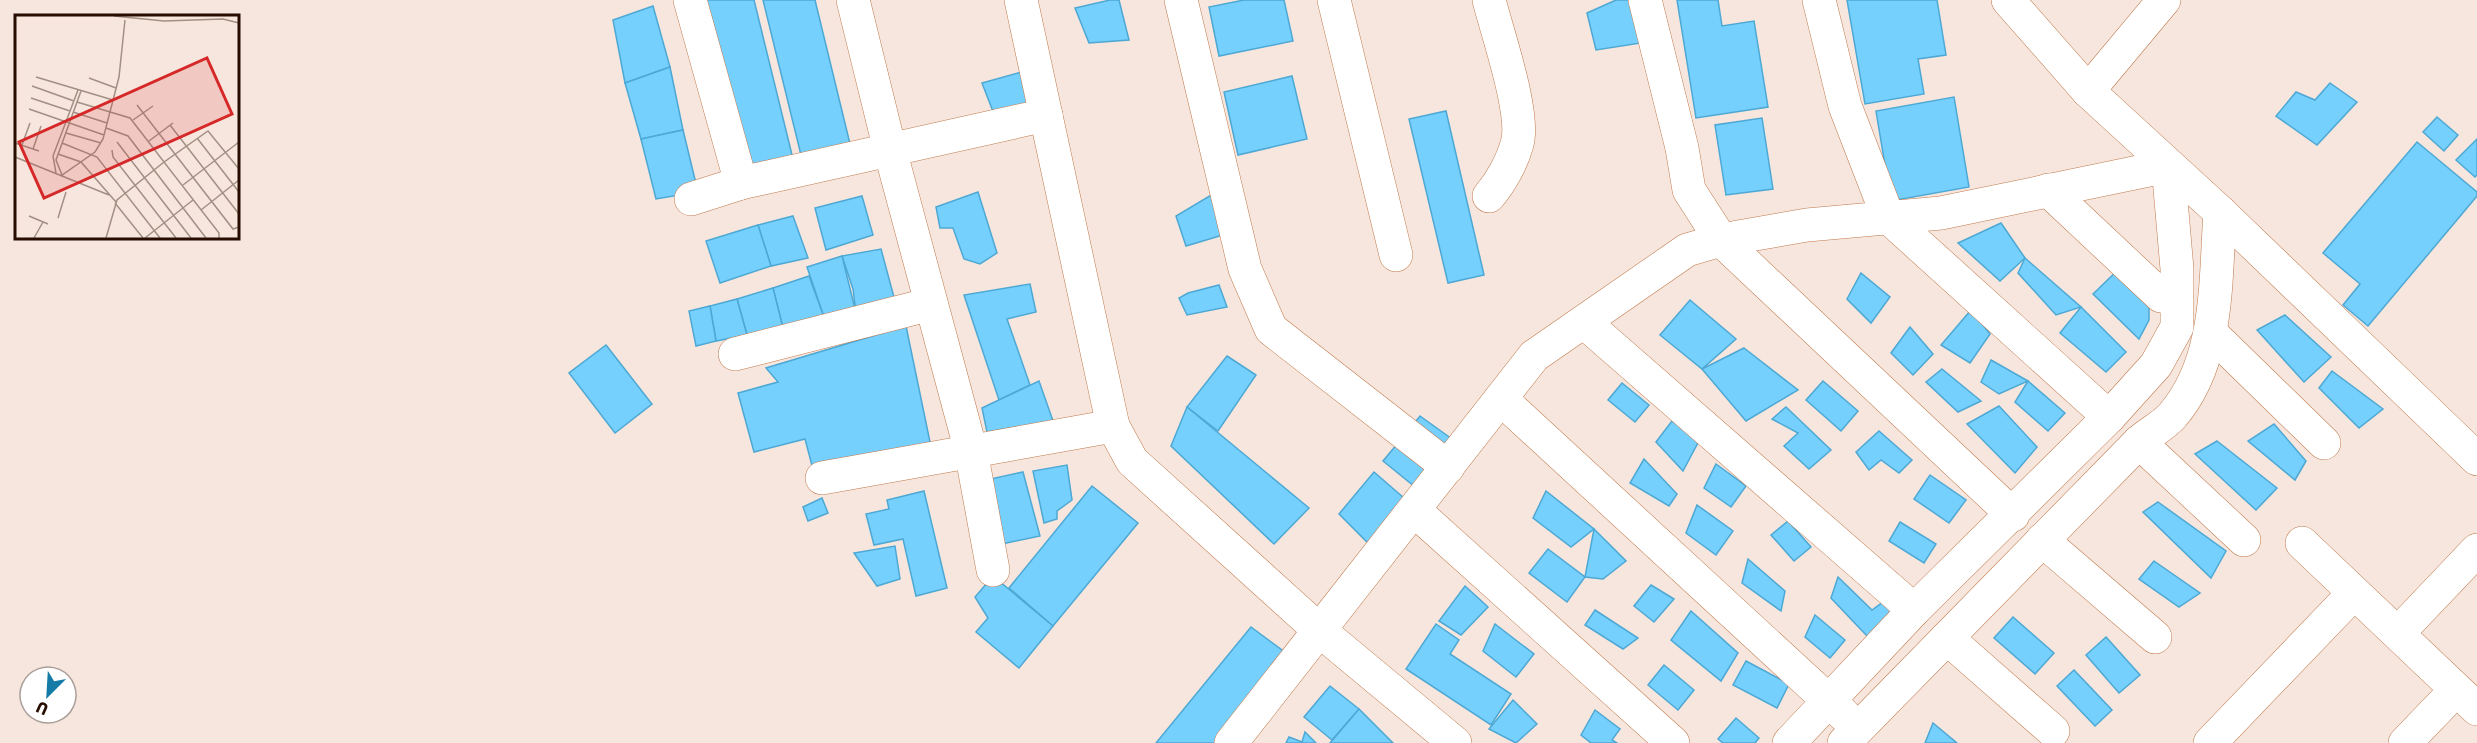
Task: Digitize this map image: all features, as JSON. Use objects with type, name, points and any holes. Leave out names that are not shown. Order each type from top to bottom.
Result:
[{"type":"street","points":[[690,0],[741,183]]},
{"type":"street","points":[[853,0],[890,150],[971,451],[993,570]]},
{"type":"street","points":[[1021,0],[1113,426],[1132,461],[1319,630],[1455,743]]},
{"type":"street","points":[[1181,0],[1245,269],[1271,329],[1448,467]]},
{"type":"street","points":[[1334,0],[1396,255]]},
{"type":"street","points":[[1489,0],[1518,114],[1518,142],[1499,184],[1489,196]]},
{"type":"street","points":[[1645,0],[1682,148],[1689,190],[1721,240],[2013,515]]},
{"type":"street","points":[[1819,0],[1845,106],[1888,217],[2109,417]]},
{"type":"street","points":[[2008,0],[2088,90],[2220,212],[2477,459]]},
{"type":"street","points":[[2088,90],[2164,0]]},
{"type":"street","points":[[691,199],[741,183],[1046,115]]},
{"type":"street","points":[[1234,742],[1534,356],[1687,250],[1721,240],[1807,225],[1941,213],[2168,166]]},
{"type":"street","points":[[1789,743],[1914,610],[2013,515],[2109,417],[2156,365],[2177,327],[2177,269],[2168,166]]},
{"type":"street","points":[[2048,190],[2161,296]]},
{"type":"street","points":[[1501,399],[1829,702],[1859,738],[1947,638],[2042,540],[2139,441],[2172,416],[2197,375],[2211,333],[2220,212]]},
{"type":"street","points":[[735,354],[931,304]]},
{"type":"street","points":[[1584,322],[1914,610]]},
{"type":"street","points":[[2211,333],[2324,443]]},
{"type":"street","points":[[822,478],[1113,426]]},
{"type":"street","points":[[2139,441],[2244,540]]},
{"type":"street","points":[[1414,510],[1673,743]]},
{"type":"street","points":[[2042,540],[2156,638]]},
{"type":"street","points":[[2302,543],[2467,699],[2405,743]]},
{"type":"street","points":[[2397,633],[2477,550]]},
{"type":"street","points":[[2210,743],[2354,593]]},
{"type":"street","points":[[1947,638],[2053,732]]},
{"type":"building","points":[[705,0],[754,0],[794,163],[747,174]]},
{"type":"building","points":[[763,0],[815,0],[851,148],[802,159]]},
{"type":"building","points":[[1119,0],[1129,40],[1089,43],[1075,8]]},
{"type":"building","points":[[1244,0],[1284,0],[1293,41],[1219,56],[1209,7]]},
{"type":"building","points":[[1616,0],[1631,0],[1641,43],[1596,50],[1587,13]]},
{"type":"building","points":[[1677,0],[1718,0],[1722,26],[1754,21],[1768,107],[1696,118]]},
{"type":"building","points":[[1847,0],[1937,0],[1946,55],[1918,59],[1924,94],[1865,104]]},
{"type":"building","points":[[653,6],[670,67],[625,83],[613,20]]},
{"type":"building","points":[[670,67],[683,130],[641,139],[625,83]]},
{"type":"building","points":[[1032,69],[1042,112],[997,122],[982,83]]},
{"type":"building","points":[[1292,76],[1307,139],[1238,155],[1224,92]]},
{"type":"building","points":[[2330,83],[2357,102],[2317,145],[2276,116],[2296,92],[2315,100]]},
{"type":"building","points":[[1954,97],[1969,187],[1891,201],[1876,111]]},
{"type":"building","points":[[1446,111],[1484,275],[1448,283],[1409,119]]},
{"type":"building","points":[[2437,117],[2458,135],[2444,151],[2423,132]]},
{"type":"building","points":[[1762,118],[1773,189],[1726,195],[1715,125]]},
{"type":"building","points":[[683,130],[698,192],[656,199],[641,139]]},
{"type":"building","points":[[2477,139],[2477,175],[2475,177],[2456,160]]},
{"type":"building","points":[[2417,142],[2477,192],[2477,196],[2368,326],[2343,305],[2360,284],[2323,253]]},
{"type":"building","points":[[1223,188],[1233,232],[1186,246],[1176,216]]},
{"type":"building","points":[[978,192],[997,253],[980,264],[964,259],[953,228],[940,228],[936,207]]},
{"type":"building","points":[[862,196],[873,235],[826,250],[815,208]]},
{"type":"building","points":[[793,216],[808,258],[771,266],[758,225]]},
{"type":"building","points":[[2001,223],[2025,258],[2000,281],[1958,243]]},
{"type":"building","points":[[758,225],[771,266],[720,283],[706,241]]},
{"type":"building","points":[[881,249],[895,301],[856,313],[853,289],[842,256]]},
{"type":"building","points":[[842,256],[856,313],[825,320],[807,267]]},
{"type":"building","points":[[2025,258],[2081,307],[2056,315],[2018,273]]},
{"type":"building","points":[[2124,264],[2149,292],[2149,320],[2139,339],[2093,294]]},
{"type":"building","points":[[1861,273],[1890,297],[1871,323],[1847,299]]},
{"type":"building","points":[[809,276],[825,320],[784,332],[773,288]]},
{"type":"building","points":[[1030,284],[1036,312],[1007,319],[1030,385],[999,400],[964,295]]},
{"type":"building","points":[[1219,285],[1227,307],[1187,315],[1179,298],[1188,293]]},
{"type":"building","points":[[773,288],[784,332],[749,342],[737,299]]},
{"type":"building","points":[[737,299],[747,335],[716,341],[710,306]]},
{"type":"building","points":[[1690,300],[1736,339],[1702,369],[1660,335]]},
{"type":"building","points":[[710,306],[716,341],[696,346],[689,311]]},
{"type":"building","points":[[2081,307],[2126,352],[2106,372],[2060,333]]},
{"type":"building","points":[[1971,310],[1990,334],[1970,363],[1941,345]]},
{"type":"building","points":[[2285,315],[2331,357],[2304,382],[2257,330]]},
{"type":"building","points":[[906,326],[930,442],[814,473],[805,439],[754,452],[738,393],[778,382],[766,368]]},
{"type":"building","points":[[1910,327],[1933,354],[1913,375],[1891,353]]},
{"type":"building","points":[[606,345],[652,404],[615,433],[569,373]]},
{"type":"building","points":[[1744,348],[1798,390],[1746,421],[1702,369]]},
{"type":"building","points":[[1227,356],[1256,375],[1218,431],[1187,407]]},
{"type":"building","points":[[1991,360],[2028,381],[1999,394],[1981,382]]},
{"type":"building","points":[[1942,369],[1981,401],[1958,412],[1926,382]]},
{"type":"building","points":[[2332,371],[2383,409],[2359,428],[2319,388]]},
{"type":"building","points":[[1039,381],[1053,421],[987,432],[982,408]]},
{"type":"building","points":[[1823,381],[1858,411],[1841,431],[1806,400]]},
{"type":"building","points":[[2028,381],[2065,413],[2048,431],[2015,402]]},
{"type":"building","points":[[1622,383],[1649,405],[1635,422],[1608,400]]},
{"type":"building","points":[[1999,406],[2037,447],[2015,473],[1967,424]]},
{"type":"building","points":[[1187,407],[1309,508],[1274,544],[1171,446]]},
{"type":"building","points":[[1786,407],[1831,450],[1809,469],[1784,446],[1798,433],[1772,419]]},
{"type":"building","points":[[1420,416],[1452,439],[1443,448],[1409,430]]},
{"type":"building","points":[[1672,421],[1700,439],[1683,471],[1656,442]]},
{"type":"building","points":[[2274,424],[2306,461],[2295,480],[2248,441]]},
{"type":"building","points":[[1879,431],[1912,460],[1899,473],[1881,460],[1869,470],[1856,452]]},
{"type":"building","points":[[1403,437],[1433,461],[1415,487],[1383,461]]},
{"type":"building","points":[[2217,441],[2277,488],[2256,510],[2195,454]]},
{"type":"building","points":[[1644,459],[1677,494],[1669,506],[1630,483]]},
{"type":"building","points":[[1716,464],[1746,486],[1731,507],[1704,488]]},
{"type":"building","points":[[1067,465],[1072,500],[1057,511],[1057,519],[1044,523],[1033,471]]},
{"type":"building","points":[[1023,472],[1040,536],[997,545],[986,480]]},
{"type":"building","points":[[1374,472],[1404,498],[1369,544],[1339,514]]},
{"type":"building","points":[[1930,475],[1966,500],[1949,523],[1914,499]]},
{"type":"building","points":[[1092,486],[1138,523],[1053,626],[1009,588]]},
{"type":"building","points":[[924,491],[947,588],[916,596],[903,539],[874,545],[866,514],[889,509],[887,500]]},
{"type":"building","points":[[1546,491],[1594,529],[1571,547],[1533,518]]},
{"type":"building","points":[[822,498],[828,513],[808,521],[803,507]]},
{"type":"building","points":[[2158,502],[2226,551],[2211,578],[2143,512]]},
{"type":"building","points":[[1697,505],[1733,531],[1716,555],[1686,533]]},
{"type":"building","points":[[1788,521],[1811,547],[1794,561],[1771,535]]},
{"type":"building","points":[[1900,522],[1936,544],[1924,563],[1889,541]]},
{"type":"building","points":[[1594,529],[1626,561],[1603,579],[1585,577]]},
{"type":"building","points":[[895,546],[900,579],[877,586],[854,553]]},
{"type":"building","points":[[1548,549],[1585,577],[1567,602],[1529,573]]},
{"type":"building","points":[[1748,559],[1785,591],[1781,611],[1742,583]]},
{"type":"building","points":[[2154,561],[2200,593],[2179,607],[2139,579]]},
{"type":"building","points":[[993,576],[1053,626],[1019,668],[976,632],[988,618],[975,597]]},
{"type":"building","points":[[1838,577],[1872,610],[1883,602],[1895,613],[1868,637],[1831,598]]},
{"type":"building","points":[[1651,585],[1674,599],[1654,622],[1634,606]]},
{"type":"building","points":[[1465,586],[1488,607],[1461,635],[1439,621]]},
{"type":"building","points":[[1595,610],[1638,638],[1623,649],[1585,625]]},
{"type":"building","points":[[1691,611],[1738,653],[1721,681],[1671,640]]},
{"type":"building","points":[[1815,615],[1845,640],[1830,658],[1805,637]]},
{"type":"building","points":[[2013,617],[2054,653],[2035,674],[1994,638]]},
{"type":"building","points":[[1436,624],[1459,640],[1450,654],[1511,694],[1491,725],[1406,669]]},
{"type":"building","points":[[1495,624],[1534,654],[1516,677],[1483,651]]},
{"type":"building","points":[[1251,627],[1290,656],[1222,743],[1156,743]]},
{"type":"building","points":[[2106,637],[2140,675],[2119,693],[2086,655]]},
{"type":"building","points":[[1746,661],[1789,684],[1777,708],[1733,685]]},
{"type":"building","points":[[1664,665],[1694,690],[1678,710],[1648,685]]},
{"type":"building","points":[[2074,670],[2112,710],[2095,726],[2057,686]]},
{"type":"building","points":[[1330,686],[1359,709],[1332,740],[1304,717]]},
{"type":"building","points":[[1513,700],[1537,724],[1516,743],[1489,729]]},
{"type":"building","points":[[1359,709],[1393,743],[1330,743]]},
{"type":"building","points":[[1595,710],[1620,729],[1612,740],[1617,743],[1591,743],[1581,735]]},
{"type":"building","points":[[1736,718],[1759,738],[1755,743],[1723,743],[1718,739]]},
{"type":"building","points":[[1933,723],[1957,743],[1925,743]]},
{"type":"building","points":[[1305,732],[1316,743],[1286,743],[1289,737],[1302,742]]}]
